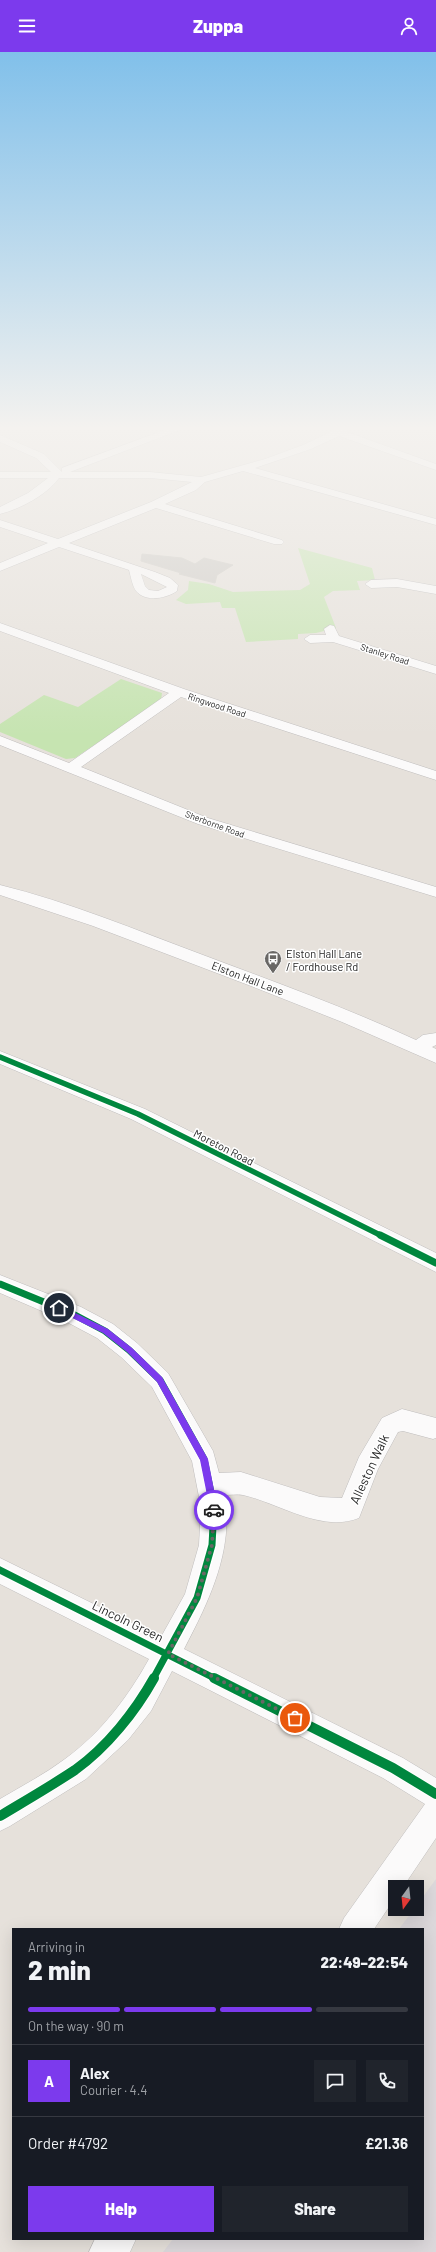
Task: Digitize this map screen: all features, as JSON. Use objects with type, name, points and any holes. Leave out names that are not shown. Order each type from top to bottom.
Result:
[{"type":"street","points":[[21,531],[134,569]]},
{"type":"street","points":[[0,567],[90,531]]},
{"type":"street","points":[[241,531],[278,542]]},
{"type":"street","points":[[371,584],[386,580],[436,590]]},
{"type":"street","name":"Ringwood Road","points":[[0,627],[179,692],[436,776]]},
{"type":"street","name":"Stanley Road","points":[[310,639],[332,633],[436,670]]},
{"type":"street","points":[[71,768],[179,692]]},
{"type":"street","name":"Sherborne Road","points":[[0,740],[203,821],[436,892]]},
{"type":"street","name":"Elston Hall Lane","points":[[0,877],[58,906]]},
{"type":"street","name":"Elston Hall Lane","points":[[0,890],[58,906],[322,1007],[419,1048],[436,1057]]},
{"type":"street","points":[[419,1048],[430,1039],[436,1039]]},
{"type":"street","name":"Moreton Road","points":[[0,1057],[138,1114],[436,1262]]},
{"type":"street","points":[[0,1284],[73,1314],[105,1331],[129,1350],[160,1380],[204,1459],[214,1507],[212,1545],[197,1598],[168,1654],[141,1701],[118,1730],[76,1769],[0,1816]]},
{"type":"street","name":"Alleston Walk","points":[[210,1485],[241,1484],[320,1509],[350,1510],[368,1465],[390,1425],[402,1420],[433,1428]]},
{"type":"street","name":"Lincoln Green","points":[[0,1570],[393,1768],[436,1794]]},
{"type":"street","points":[[356,1928],[436,1813]]},
{"type":"street","points":[[107,2252],[117,2240]]},
{"type":"shaded area","points":[[436,1879],[436,2252],[163,2252],[172,2240],[424,2240],[424,1928],[400,1928],[409,1916],[424,1916],[424,1895]]},
{"type":"green space","points":[[298,548],[372,568],[375,580],[357,581],[360,590],[333,591],[324,597],[336,628],[316,633],[298,634],[298,639],[246,642],[235,608],[222,608],[220,602],[186,604],[176,600],[188,590],[189,581],[209,584],[233,592],[300,590],[310,584]]},
{"type":"green space","points":[[121,679],[162,693],[161,700],[75,758],[66,759],[0,732],[0,724],[44,695],[78,707]]},
{"type":"building","points":[[142,554],[182,558],[195,564],[204,558],[233,565],[217,575],[215,583],[179,574],[181,573],[141,561]]},
{"type":"cycle path","points":[[0,1057],[138,1114],[436,1263]]},
{"type":"cycle path","points":[[0,1284],[73,1314],[105,1331],[129,1350],[160,1380],[204,1459],[214,1507],[212,1545],[197,1598],[141,1701],[118,1730],[76,1769],[0,1816]]},
{"type":"cycle path","points":[[0,1570],[393,1768],[436,1794]]},
{"type":"way so far","points":[[214,1510],[212,1545],[197,1598],[168,1654],[295,1718]]},
{"type":"place","name":"Elston Hall Lane / Fordhouse Rd","points":[[273,974]]},
{"type":"route","points":[[59,1308],[105,1331],[129,1350],[160,1380],[204,1459],[214,1510]]}]
